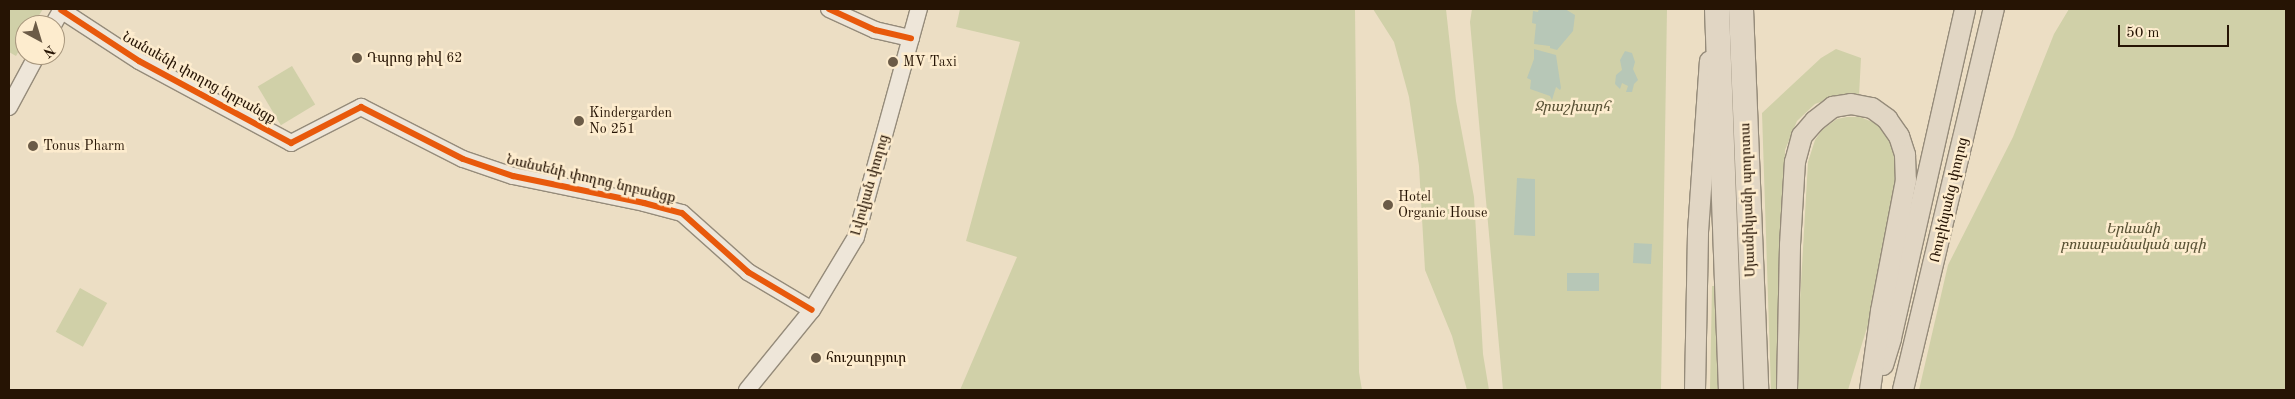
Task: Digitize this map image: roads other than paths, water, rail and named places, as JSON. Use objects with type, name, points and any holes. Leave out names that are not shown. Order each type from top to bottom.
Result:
[{"type":"highway","name":"Մյասնիկյանի պողոտա","points":[[1715,9],[1731,390]]},
{"type":"highway","name":"Մյասնիկյանի պողոտա","points":[[1741,9],[1756,390]]},
{"type":"main road","points":[[1695,390],[1698,232],[1715,9]]},
{"type":"main road","name":"Ռուբինյանց փողոց","points":[[1876,390],[1892,338],[1965,9]]},
{"type":"main road","name":"Ռուբինյանց փողոց","points":[[1903,390],[1994,9]]},
{"type":"main road","points":[[1787,390],[1790,245],[1795,162],[1802,136],[1815,121],[1833,108],[1851,104],[1872,108],[1887,119],[1899,136],[1905,155],[1906,180],[1881,312],[1870,390]]},
{"type":"street","points":[[829,9],[875,30],[911,38]]},
{"type":"street","name":"Լվովյան փողոց","points":[[747,390],[812,310],[856,237],[919,9]]},
{"type":"street","name":"Նանսենի փողոց նրբանցք","points":[[62,10],[139,61],[291,143],[361,107],[463,159],[513,176],[644,203],[682,213],[748,272],[812,310]]},
{"type":"street","points":[[9,107],[15,80],[28,65]]},
{"type":"place","name":"Դպրոց թիվ 62","points":[[357,58]]},
{"type":"place","name":"MV Taxi","points":[[893,62]]},
{"type":"place","name":"Kindergarden No 251","points":[[579,121]]},
{"type":"place","name":"Tonus Pharm","points":[[33,146]]},
{"type":"place","name":"Hotel Organic House","points":[[1388,205]]},
{"type":"place","name":"հուշաղբյուր","points":[[816,358]]},
{"type":"park label","name":"Ջրաշխարհ","points":[[1572,107]]},
{"type":"park label","name":"Երևանի բուսաբանական այգի","points":[[2133,237]]}]
